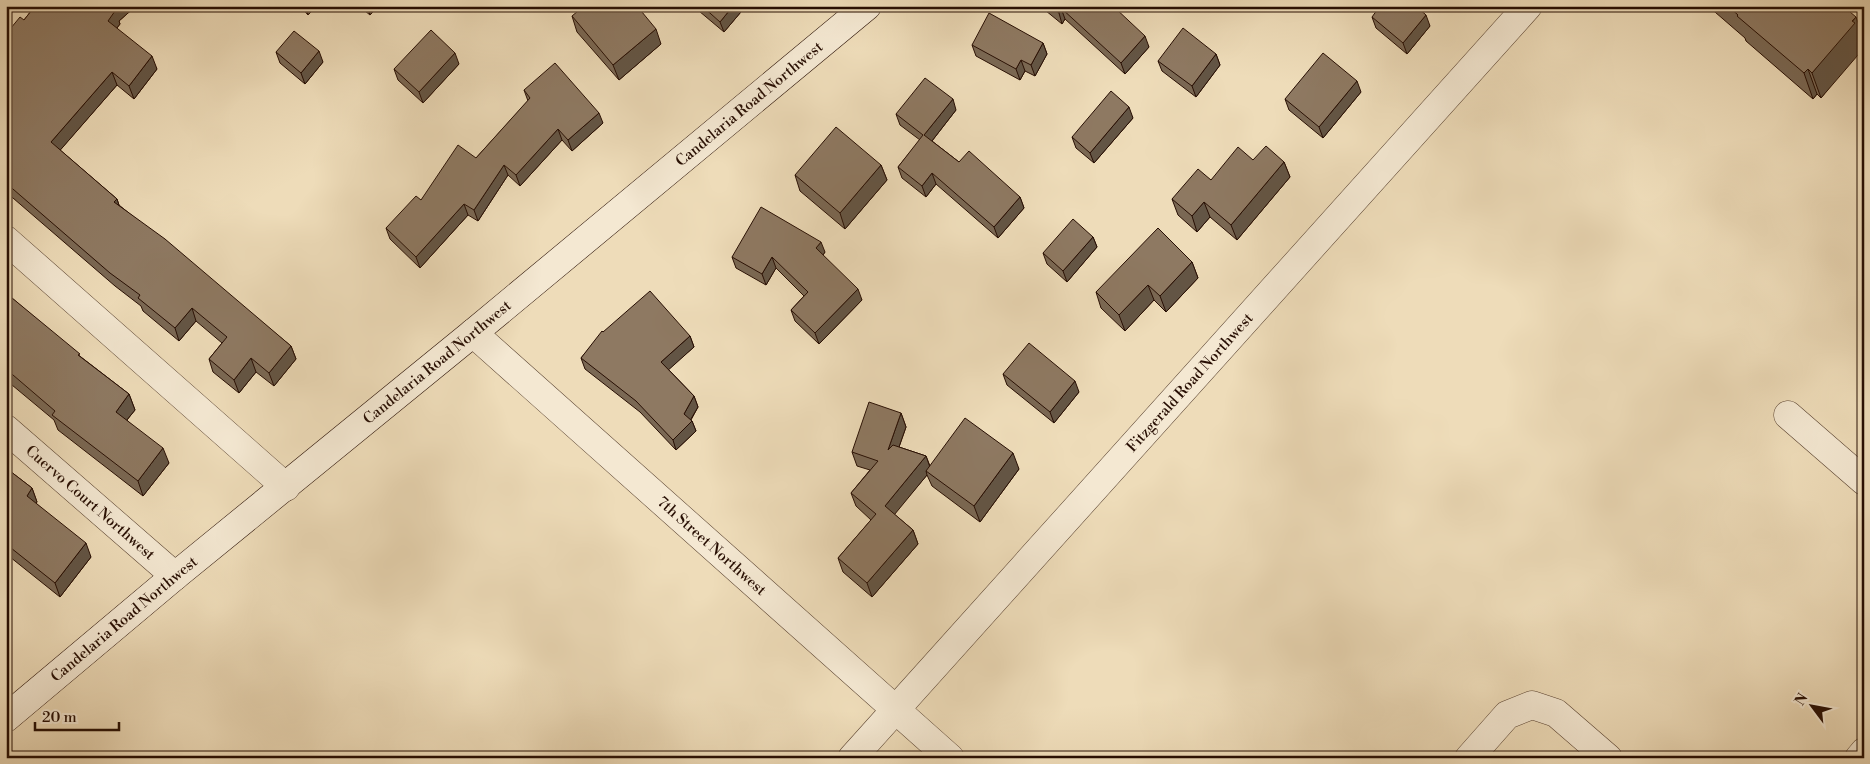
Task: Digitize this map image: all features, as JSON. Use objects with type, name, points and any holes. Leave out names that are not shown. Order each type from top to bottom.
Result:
[{"type":"street","name":"Candelaria Road Northwest","points":[[6,718],[175,576],[473,333],[867,6]]},
{"type":"street","name":"Fitzgerald Road Northwest","points":[[852,758],[1528,6]]},
{"type":"street","points":[[6,240],[286,486]]},
{"type":"street","name":"7th Street Northwest","points":[[473,333],[950,758]]},
{"type":"street","points":[[1788,415],[1864,481]]},
{"type":"street","name":"Cuervo Court Northwest","points":[[6,430],[175,576]]},
{"type":"street","points":[[1469,758],[1507,715],[1532,705],[1556,713],[1608,758]]},
{"type":"street","points":[[1859,758],[1864,752]]},
{"type":"building","points":[[35,6],[116,6],[108,21],[152,56],[129,86],[112,72],[51,142],[117,199],[114,202],[165,239],[291,346],[269,373],[251,358],[234,380],[209,359],[227,337],[192,308],[175,328],[138,298],[140,295],[110,273],[6,183],[6,34],[20,17],[24,20]]},
{"type":"building","points":[[584,6],[637,6],[656,29],[613,65],[572,16]]},
{"type":"building","points":[[702,6],[733,6],[720,22]]},
{"type":"building","points":[[1050,6],[1113,6],[1145,36],[1121,63],[1061,8],[1059,13]]},
{"type":"building","points":[[1380,6],[1416,6],[1426,15],[1403,43],[1372,17]]},
{"type":"building","points":[[1728,6],[1843,6],[1856,17],[1852,21],[1855,23],[1812,73],[1808,69],[1804,73],[1737,16]]},
{"type":"building","points":[[989,13],[1043,43],[1031,65],[1021,60],[1016,69],[972,45]]},
{"type":"building","points":[[1183,28],[1216,54],[1192,86],[1158,61]]},
{"type":"building","points":[[431,30],[455,53],[419,92],[394,69]]},
{"type":"building","points":[[294,31],[319,51],[301,73],[276,52]]},
{"type":"building","points":[[1323,53],[1357,81],[1319,127],[1285,99]]},
{"type":"building","points":[[555,63],[599,113],[568,140],[558,129],[516,175],[504,165],[474,210],[464,204],[416,257],[386,228],[416,196],[421,200],[458,145],[476,158],[530,98],[524,90]]},
{"type":"building","points":[[925,78],[953,99],[924,135],[959,162],[969,151],[1020,197],[994,227],[932,173],[922,186],[898,167],[923,135],[896,114]]},
{"type":"building","points":[[1111,91],[1129,107],[1090,153],[1072,137]]},
{"type":"building","points":[[836,127],[881,165],[840,213],[795,175]]},
{"type":"building","points":[[1266,146],[1284,162],[1231,225],[1204,202],[1192,216],[1172,199],[1198,169],[1211,180],[1238,147],[1253,160]]},
{"type":"building","points":[[761,207],[821,242],[816,248],[858,289],[815,333],[791,310],[808,292],[772,257],[762,274],[732,257]]},
{"type":"building","points":[[1073,219],[1093,237],[1063,271],[1043,253]]},
{"type":"building","points":[[1158,228],[1192,262],[1160,296],[1148,285],[1119,315],[1096,292]]},
{"type":"building","points":[[650,291],[690,336],[661,362],[694,396],[684,414],[692,421],[673,440],[636,401],[581,358],[602,331]]},
{"type":"building","points":[[6,293],[80,354],[78,355],[129,394],[116,412],[163,448],[138,481],[52,415],[55,411],[6,369]]},
{"type":"building","points":[[1029,343],[1075,381],[1050,412],[1003,374]]},
{"type":"building","points":[[869,402],[901,413],[888,450],[893,445],[926,456],[885,506],[913,530],[867,583],[838,558],[876,514],[851,493],[878,461],[852,452]]},
{"type":"building","points":[[965,418],[1013,453],[974,506],[926,471]]},
{"type":"building","points":[[6,468],[32,488],[27,496],[86,543],[55,583],[6,544],[8,538],[6,536]]}]
